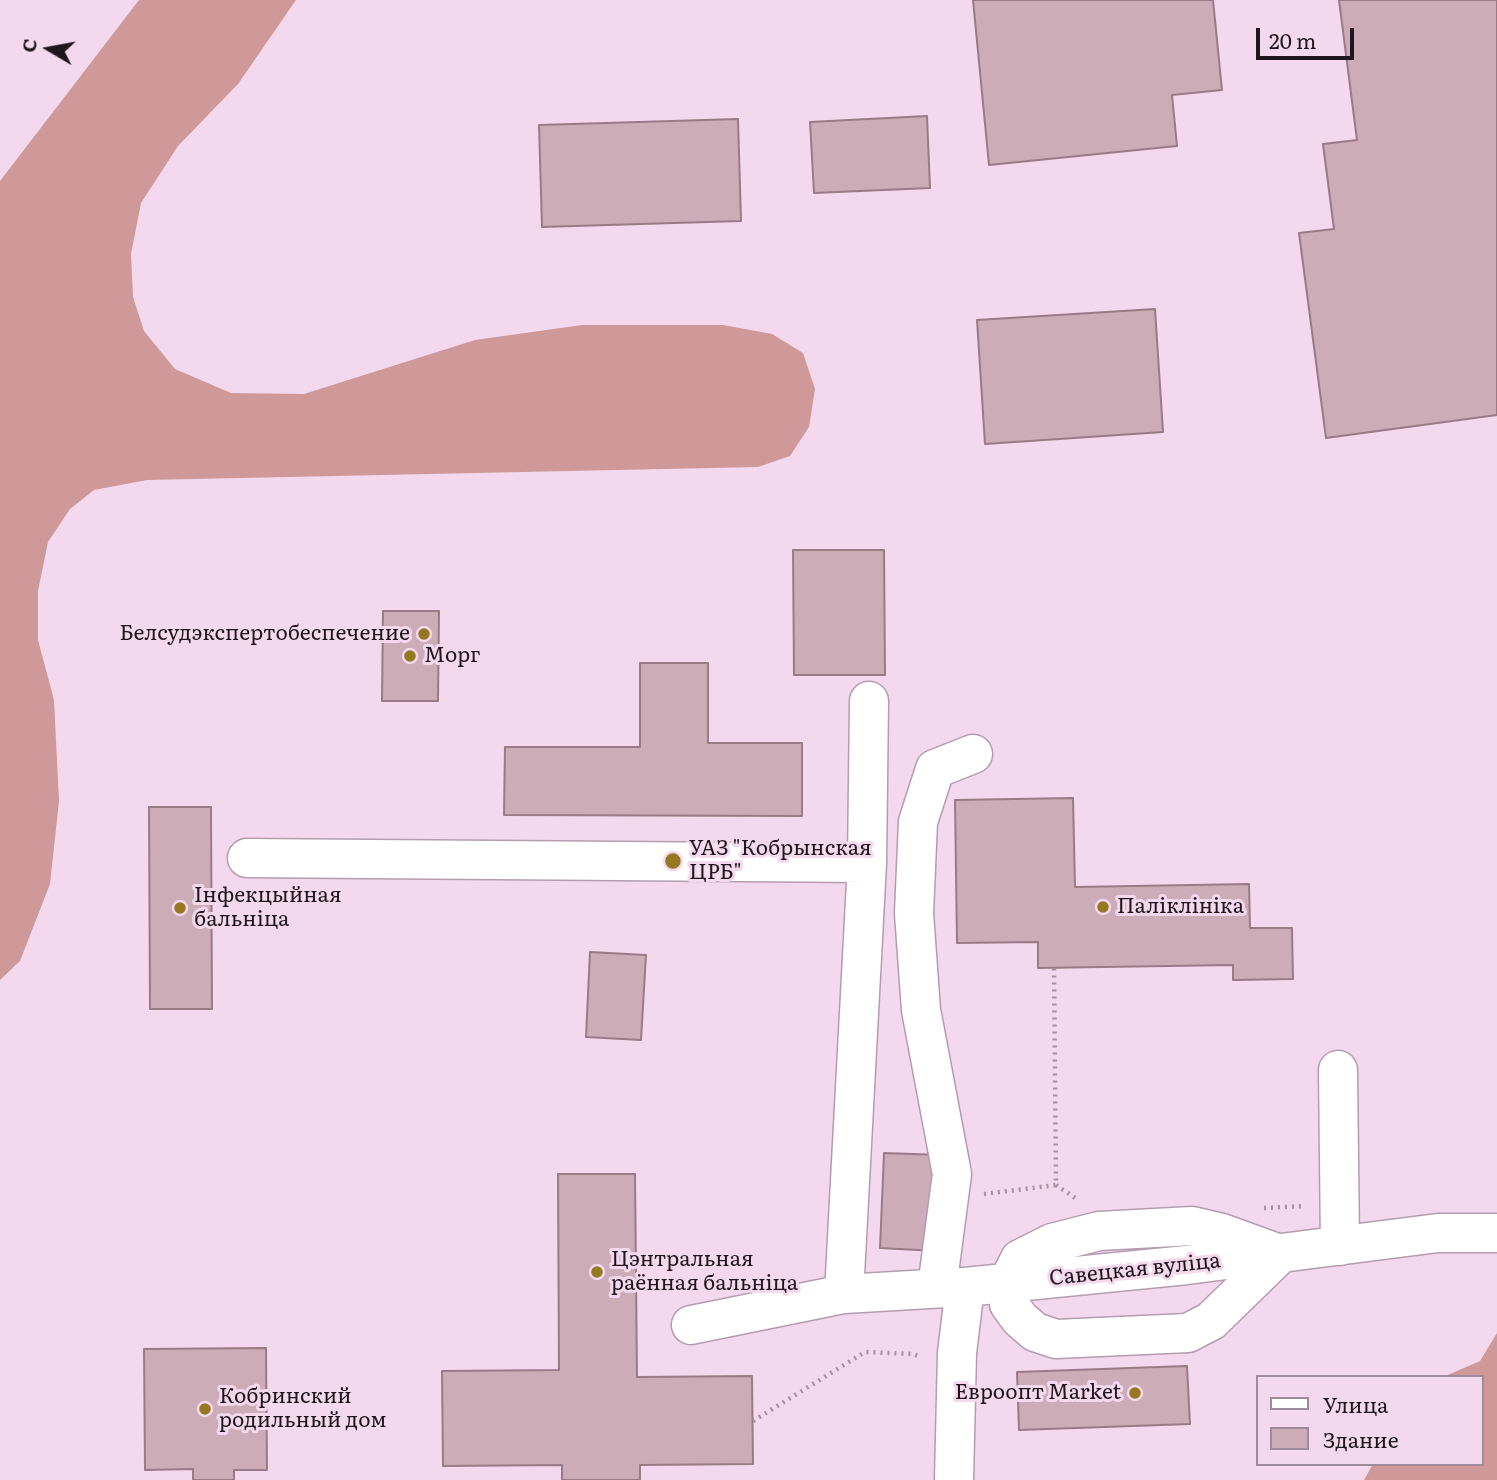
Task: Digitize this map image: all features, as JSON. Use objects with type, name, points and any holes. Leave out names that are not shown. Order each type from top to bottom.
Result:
[{"type":"street","points":[[844,1294],[867,863],[869,701]]},
{"type":"street","points":[[954,1480],[957,1353],[951,1288],[951,1174],[921,1010],[914,913],[918,822],[936,769],[972,754]]},
{"type":"street","points":[[247,858],[867,863]]},
{"type":"street","points":[[1338,1070],[1340,1246]]},
{"type":"street","name":"Савецкая вуліца","points":[[691,1325],[844,1294],[951,1288],[1186,1265],[1438,1233],[1497,1233]]},
{"type":"street","points":[[1008,1282],[1009,1304],[1020,1319],[1035,1332],[1056,1339],[1188,1333],[1212,1321],[1280,1254]]},
{"type":"path","points":[[1054,968],[1056,1185]]},
{"type":"path","points":[[975,1195],[1056,1185],[1078,1200]]},
{"type":"path","points":[[1259,1208],[1340,1205]]},
{"type":"path","points":[[752,1421],[865,1352],[913,1354],[922,1358]]},
{"type":"shaded area","points":[[139,0],[296,0],[238,84],[178,146],[141,203],[131,254],[133,297],[144,331],[175,369],[231,393],[304,394],[475,340],[582,325],[723,325],[772,334],[803,353],[815,389],[809,427],[790,456],[758,467],[147,480],[94,490],[70,509],[48,542],[38,591],[38,640],[54,700],[59,801],[50,884],[20,961],[0,980],[0,181]]},
{"type":"shaded area","points":[[1497,1333],[1497,1480],[1364,1480],[1372,1466],[1483,1466],[1483,1375],[1448,1375],[1480,1361]]},
{"type":"building","points":[[973,0],[1213,0],[1222,90],[1172,95],[1177,146],[989,165]]},
{"type":"building","points":[[1339,0],[1497,0],[1497,415],[1326,438],[1299,233],[1334,229],[1323,144],[1357,140]]},
{"type":"building","points":[[927,116],[930,188],[814,193],[810,122]]},
{"type":"building","points":[[738,119],[741,221],[542,227],[539,125]]},
{"type":"building","points":[[1155,309],[1163,432],[985,444],[977,320]]},
{"type":"building","points":[[793,550],[884,550],[885,675],[794,675]]},
{"type":"building","name":"Морг","points":[[383,611],[439,611],[438,701],[382,701]]},
{"type":"building","points":[[640,663],[708,663],[708,743],[802,743],[802,816],[504,815],[505,747],[640,747]]},
{"type":"building","name":"Паліклініка","points":[[1073,798],[1075,887],[1249,884],[1250,928],[1292,928],[1293,979],[1233,980],[1233,965],[1038,968],[1038,942],[957,943],[955,800]]},
{"type":"building","name":"Інфекцыйная бальніца","points":[[149,807],[211,807],[212,1009],[150,1009]]},
{"type":"building","points":[[590,952],[646,955],[641,1040],[586,1037]]},
{"type":"building","points":[[884,1153],[942,1155],[937,1251],[880,1248]]},
{"type":"building","name":"Цэнтральная раённая бальніца","points":[[558,1174],[635,1174],[637,1377],[752,1376],[753,1464],[640,1465],[640,1480],[562,1480],[562,1465],[443,1466],[442,1371],[559,1370]]},
{"type":"building","name":"Кобринский родильный дом","points":[[266,1348],[267,1470],[234,1470],[234,1480],[193,1480],[193,1469],[145,1470],[144,1349]]},
{"type":"building","points":[[1187,1366],[1190,1424],[1019,1430],[1017,1372]]},
{"type":"place","name":"Белсудэкспертобеспечение","points":[[424,634]]},
{"type":"place","name":"Морг","points":[[410,656]]},
{"type":"place","name":"УАЗ \"Кобрынская ЦРБ\"","points":[[673,861]]},
{"type":"place","name":"Паліклініка","points":[[1103,907]]},
{"type":"place","name":"Інфекцыйная бальніца","points":[[180,908]]},
{"type":"place","name":"Цэнтральная раённая бальніца","points":[[597,1272]]},
{"type":"place","name":"Евроопт Market","points":[[1135,1393]]},
{"type":"place","name":"Кобринский родильный дом","points":[[205,1409]]}]
